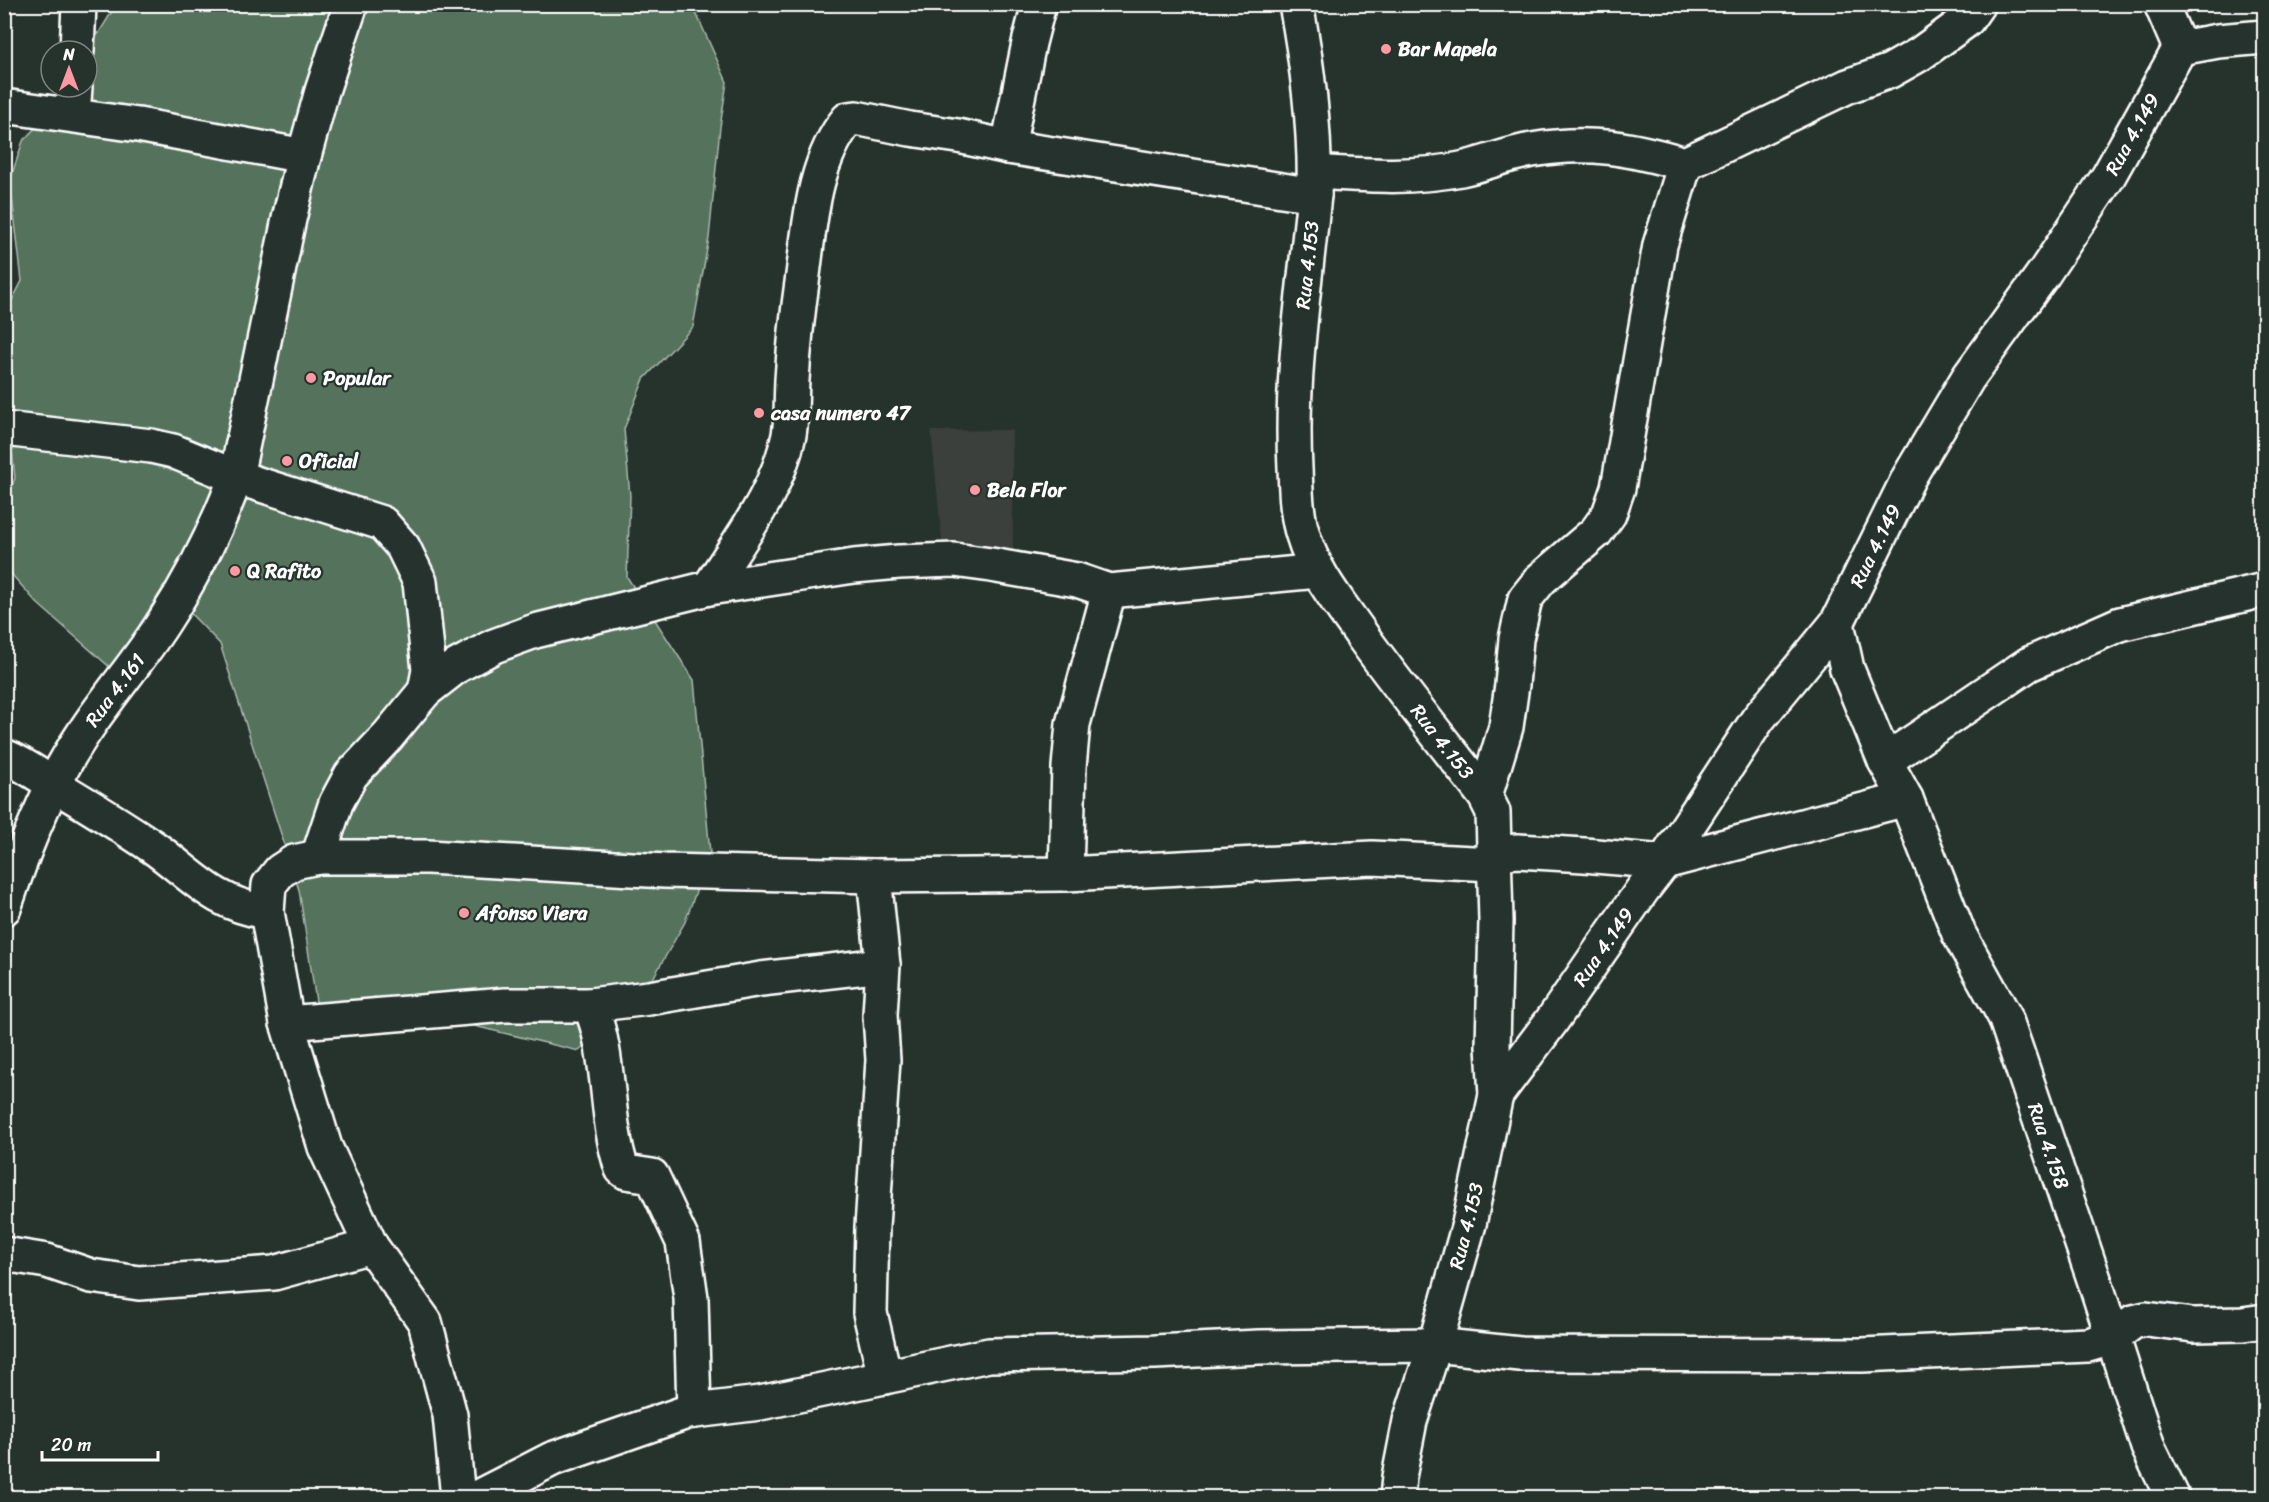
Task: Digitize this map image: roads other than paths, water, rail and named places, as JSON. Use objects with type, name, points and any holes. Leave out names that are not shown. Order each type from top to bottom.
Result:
[{"type":"street","points":[[78,39],[79,4]]},
{"type":"street","name":"Rua 4.161","points":[[4,908],[54,785],[100,709],[162,624],[192,573],[221,516],[236,477],[304,156],[351,4]]},
{"type":"street","points":[[1008,147],[1039,4]]},
{"type":"street","name":"Rua 4.153","points":[[1296,4],[1308,72],[1315,183],[1297,364],[1293,432],[1296,491],[1303,535],[1318,571],[1404,693],[1485,796],[1493,812],[1496,921],[1493,1046],[1496,1095],[1469,1224],[1435,1345],[1410,1421],[1397,1497]]},
{"type":"street","points":[[709,588],[748,529],[772,487],[782,459],[792,415],[793,359],[810,223],[826,156],[848,119],[856,118],[1008,147],[1315,183],[1460,169],[1531,150],[1586,144],[1627,148],[1684,165],[1848,86],[1890,71],[1920,54],[1967,20],[1978,4]]},
{"type":"street","points":[[2161,4],[2180,48],[2218,41],[2265,37]]},
{"type":"street","name":"Rua 4.149","points":[[1496,1095],[1551,1022],[1643,888],[1664,862],[1758,719],[1837,623],[1909,477],[1968,378],[2044,273],[2108,177],[2180,48]]},
{"type":"street","points":[[4,106],[74,101],[138,125],[304,156]]},
{"type":"street","points":[[1485,796],[1506,727],[1516,639],[1525,599],[1541,579],[1596,532],[1609,514],[1618,488],[1660,244],[1684,165]]},
{"type":"street","points":[[4,429],[151,446],[173,451],[236,477],[382,523],[403,547],[420,582],[429,670],[425,690]]},
{"type":"street","points":[[318,857],[336,803],[351,775],[387,737],[425,690],[457,666],[494,646],[536,631],[709,588],[854,566],[954,560],[1077,580],[1109,591],[1318,571]]},
{"type":"street","points":[[1885,761],[2029,664],[2120,624],[2265,590]]},
{"type":"street","points":[[1066,874],[1069,767],[1073,724],[1109,591]]},
{"type":"street","name":"Rua 4.158","points":[[1837,623],[1847,669],[1885,761],[1906,799],[1959,934],[2005,1017],[2148,1447],[2173,1497]]},
{"type":"street","points":[[4,756],[23,764],[89,805],[154,848],[223,900],[248,909],[267,912]]},
{"type":"street","points":[[458,1497],[450,1414],[425,1322],[371,1246],[325,1147],[287,1023],[267,912],[269,885],[280,871],[294,862],[318,857],[428,857],[665,871],[874,876],[1066,874],[1372,858],[1494,858],[1518,851],[1664,862],[1906,799]]},
{"type":"street","points":[[874,876],[883,965],[880,1015],[883,1090],[872,1227],[870,1313],[885,1377]]},
{"type":"street","points":[[287,1023],[505,1005],[591,1005],[649,998],[761,979],[883,965]]},
{"type":"street","points":[[591,1005],[598,1024],[612,1120],[622,1169],[626,1172],[652,1176],[683,1242],[691,1298],[694,1411]]},
{"type":"street","points":[[4,1254],[47,1261],[91,1275],[139,1283],[273,1273],[371,1246]]},
{"type":"street","points":[[476,1497],[552,1459],[687,1412],[760,1403],[988,1355],[1155,1352],[1259,1347],[1435,1345],[1520,1354],[1862,1355],[2088,1345],[2112,1338],[2133,1322],[2146,1319],[2193,1326],[2265,1321]]},
{"type":"place","name":"Bar Mapela","points":[[1386,49]]},
{"type":"place","name":"Popular","points":[[311,378]]},
{"type":"place","name":"casa numero 47","points":[[759,413]]},
{"type":"place","name":"Oficial","points":[[287,461]]},
{"type":"place","name":"Bela Flor","points":[[975,490]]},
{"type":"place","name":"Q Rafito","points":[[235,571]]},
{"type":"place","name":"Afonso Viera","points":[[464,913]]}]
